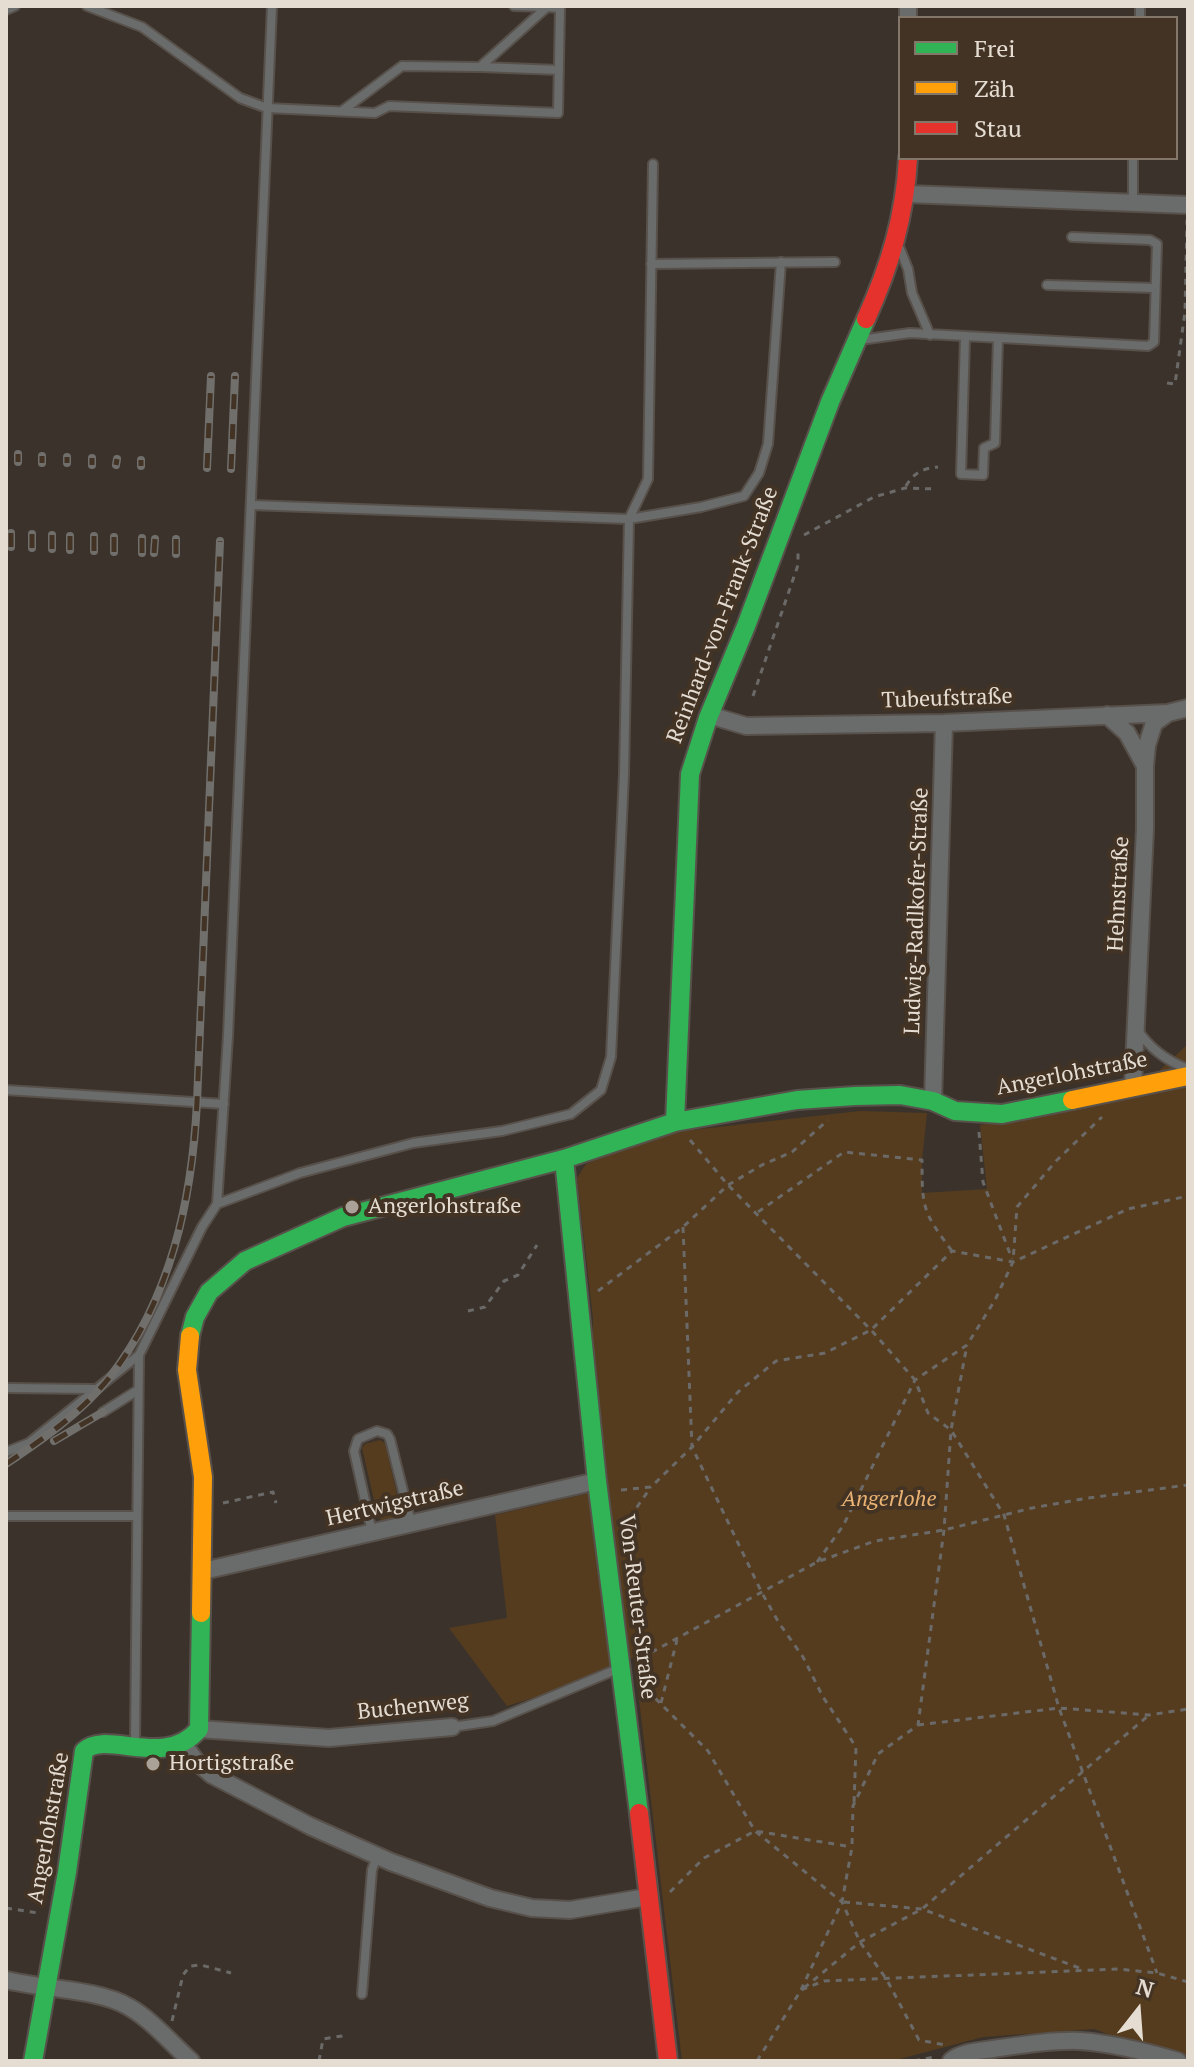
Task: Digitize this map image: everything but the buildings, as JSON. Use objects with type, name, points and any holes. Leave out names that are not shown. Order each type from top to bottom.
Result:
[{"type":"street","name":"Reinhard-von-Frank-Straße","points":[[675,1122],[690,774],[696,745],[747,624],[855,340],[898,245],[908,194],[908,160]]},
{"type":"street","points":[[908,194],[1187,205]]},
{"type":"street","name":"Tubeufstraße","points":[[709,715],[746,726],[944,723],[1168,713],[1188,708]]},
{"type":"street","name":"Hehnstraße","points":[[1133,1086],[1145,766],[1154,723],[1168,713]]},
{"type":"street","name":"Hehnstraße","points":[[1107,715],[1127,733],[1145,766]]},
{"type":"street","name":"Ludwig-Radlkofer-Straße","points":[[933,1101],[944,723]]},
{"type":"street","name":"Angerlohstraße","points":[[199,1729],[204,1507],[203,1477],[187,1370],[188,1343],[195,1317],[209,1292],[245,1261],[343,1217],[564,1159],[675,1122],[797,1100],[855,1096],[900,1095],[933,1101],[955,1111],[1002,1114],[1188,1076]]},
{"type":"street","name":"Von-Reuter-Straße","points":[[564,1159],[597,1481],[668,2061]]},
{"type":"street","name":"Hertwigstraße","points":[[203,1571],[597,1481]]},
{"type":"street","name":"Buchenweg","points":[[199,1729],[329,1738],[452,1727]]},
{"type":"street","points":[[199,1729],[195,1738],[184,1745],[212,1775],[310,1826],[377,1856],[490,1898],[532,1908],[570,1910],[647,1897]]},
{"type":"street","name":"Angerlohstraße","points":[[33,2061],[67,1872],[84,1751],[90,1745],[168,1748],[184,1745]]},
{"type":"street","points":[[6,1980],[103,1996],[126,2005],[141,2014],[191,2061]]},
{"type":"street","points":[[952,2055],[1028,2044],[1080,2041],[1126,2048],[1172,2060]]},
{"type":"lane","points":[[6,10],[15,6]]},
{"type":"lane","points":[[87,6],[142,27],[240,98],[267,108],[375,113],[389,106],[558,113],[560,8],[514,6]]},
{"type":"lane","points":[[135,1746],[139,1355],[202,1227],[217,1204],[224,1104],[272,6]]},
{"type":"lane","points":[[480,67],[548,7]]},
{"type":"lane","points":[[342,111],[402,66],[559,70]]},
{"type":"lane","points":[[1133,160],[1133,203]]},
{"type":"lane","points":[[217,1204],[300,1173],[413,1143],[502,1131],[571,1114],[601,1090],[611,1057],[624,774],[629,519],[648,479],[653,164]]},
{"type":"lane","points":[[855,340],[910,333],[1148,346],[1154,342],[1157,244],[1150,240],[1072,237]]},
{"type":"lane","points":[[898,245],[908,269],[912,293],[930,335]]},
{"type":"lane","points":[[251,505],[629,519],[744,496],[759,473],[768,444],[781,262]]},
{"type":"lane","points":[[651,264],[835,262]]},
{"type":"lane","points":[[1047,285],[1155,288]]},
{"type":"lane","points":[[965,338],[961,474],[983,475],[984,448],[995,443],[998,339]]},
{"type":"lane","points":[[1135,1025],[1153,1048],[1188,1069]]},
{"type":"lane","points":[[6,1090],[224,1104]]},
{"type":"lane","points":[[6,1452],[29,1443],[139,1355]]},
{"type":"lane","points":[[6,1388],[94,1389]]},
{"type":"lane","points":[[103,1412],[138,1390]]},
{"type":"lane","points":[[372,1532],[354,1451],[358,1439],[377,1431],[387,1434],[390,1439],[411,1523]]},
{"type":"lane","points":[[6,1516],[137,1516]]},
{"type":"lane","name":"Buchenweg","points":[[452,1727],[493,1721],[622,1668]]},
{"type":"lane","points":[[362,1994],[372,1870],[377,1856]]},
{"type":"path","points":[[1167,383],[1175,384],[1183,326],[1187,205]]},
{"type":"path","points":[[905,488],[918,473],[926,468],[938,467]]},
{"type":"path","points":[[800,537],[874,497],[905,488],[937,489]]},
{"type":"path","points":[[753,696],[798,565],[798,549],[790,540]]},
{"type":"path","points":[[579,1305],[683,1227],[728,1185],[792,1152],[855,1096]]},
{"type":"path","points":[[918,1725],[944,1530],[951,1430],[967,1345],[995,1300],[1013,1262],[1017,1207],[1056,1161],[1111,1107]]},
{"type":"path","points":[[977,1114],[983,1182],[1013,1262]]},
{"type":"path","points":[[675,1122],[728,1185],[871,1330],[915,1380],[928,1413],[951,1430],[1004,1515],[1059,1708],[1157,1973]]},
{"type":"path","points":[[758,1213],[844,1152],[922,1160],[926,1215],[952,1251],[1013,1262],[1128,1209],[1188,1196]]},
{"type":"path","points":[[683,1227],[692,1447],[762,1593],[856,1747],[852,1847],[842,1902],[801,1990],[757,2061]]},
{"type":"path","points":[[468,1311],[485,1307],[504,1281],[518,1275],[537,1245]]},
{"type":"path","points":[[624,1526],[651,1487],[692,1447],[738,1392],[776,1361],[825,1353],[871,1330],[952,1251]]},
{"type":"path","points":[[817,1562],[843,1526],[915,1380],[967,1345]]},
{"type":"path","points":[[597,1481],[620,1490],[651,1487]]},
{"type":"path","points":[[952,2055],[919,2040],[887,1980],[860,1942],[842,1902],[755,1831],[708,1751],[622,1668],[817,1562],[875,1541],[944,1530],[1088,1498],[1188,1485]]},
{"type":"path","points":[[204,1507],[273,1492],[276,1503]]},
{"type":"path","points":[[661,1703],[677,1639]]},
{"type":"path","points":[[853,1806],[878,1754],[918,1725],[1059,1708],[1149,1715],[1188,1709]]},
{"type":"path","points":[[801,1990],[860,1942],[922,1909],[1149,1715]]},
{"type":"path","points":[[647,1897],[668,1895],[704,1858],[755,1831],[852,1847]]},
{"type":"path","points":[[842,1902],[922,1909],[1085,1970]]},
{"type":"path","points":[[6,1908],[47,1914]]},
{"type":"path","points":[[168,2040],[185,1970],[201,1965],[231,1973]]},
{"type":"path","points":[[801,1990],[824,1981],[1085,1970],[1157,1973],[1188,1982]]},
{"type":"path","points":[[319,2061],[323,2039],[348,2035]]},
{"type":"green space","name":"Angerlohe","points":[[1188,1044],[1188,2061],[1173,2061],[1095,2029],[983,2037],[892,2061],[682,2061],[634,1657],[559,1690],[507,1706],[449,1628],[507,1618],[495,1515],[590,1493],[593,1318],[577,1178],[586,1164],[656,1134],[860,1111],[927,1113],[922,1193],[987,1189],[980,1125],[1043,1115],[1136,1092]]},
{"type":"green space","points":[[380,1440],[385,1443],[401,1512],[398,1516],[382,1520],[378,1517],[362,1448],[365,1444]]},
{"type":"railway","points":[[207,468],[211,376]]},
{"type":"railway","points":[[231,469],[235,376]]},
{"type":"railway","points":[[18,454],[18,462]]},
{"type":"railway","points":[[42,456],[42,463]]},
{"type":"railway","points":[[67,457],[67,463]]},
{"type":"railway","points":[[92,458],[92,465]]},
{"type":"railway","points":[[116,465],[117,459]]},
{"type":"railway","points":[[141,460],[141,466]]},
{"type":"railway","points":[[11,533],[11,547]]},
{"type":"railway","points":[[32,534],[32,548]]},
{"type":"railway","points":[[52,535],[52,549]]},
{"type":"railway","points":[[70,536],[70,550]]},
{"type":"railway","points":[[94,536],[94,551]]},
{"type":"railway","points":[[114,537],[114,552]]},
{"type":"railway","points":[[142,538],[142,553]]},
{"type":"railway","points":[[154,553],[155,539]]},
{"type":"railway","points":[[176,539],[176,554]]},
{"type":"railway","points":[[6,1464],[74,1414],[109,1378],[130,1347],[163,1282],[183,1212],[197,1102],[220,541]]},
{"type":"railway","points":[[54,1441],[103,1412]]},
{"type":"traffic: fast","points":[[675,1122],[690,774],[708,718],[830,402],[866,319]]},
{"type":"traffic: fast","points":[[190,1336],[195,1317],[209,1292],[245,1261],[343,1217],[564,1159],[675,1122],[797,1100],[855,1096],[900,1095],[933,1101],[955,1111],[1002,1114],[1072,1100]]},
{"type":"traffic: fast","points":[[564,1159],[597,1481],[639,1813]]},
{"type":"traffic: fast","points":[[33,2061],[67,1872],[84,1751],[94,1745],[106,1744],[170,1747],[185,1741],[199,1729],[201,1613]]},
{"type":"traffic: slow","points":[[1072,1100],[1188,1076]]},
{"type":"traffic: slow","points":[[190,1336],[187,1370],[203,1477],[201,1613]]},
{"type":"traffic: jam","points":[[866,319],[895,240],[904,200],[908,160]]},
{"type":"traffic: jam","points":[[639,1813],[668,2061]]},
{"type":"place","name":"Angerlohstraße","points":[[352,1207]]},
{"type":"place","name":"Hortigstraße","points":[[153,1764]]}]
